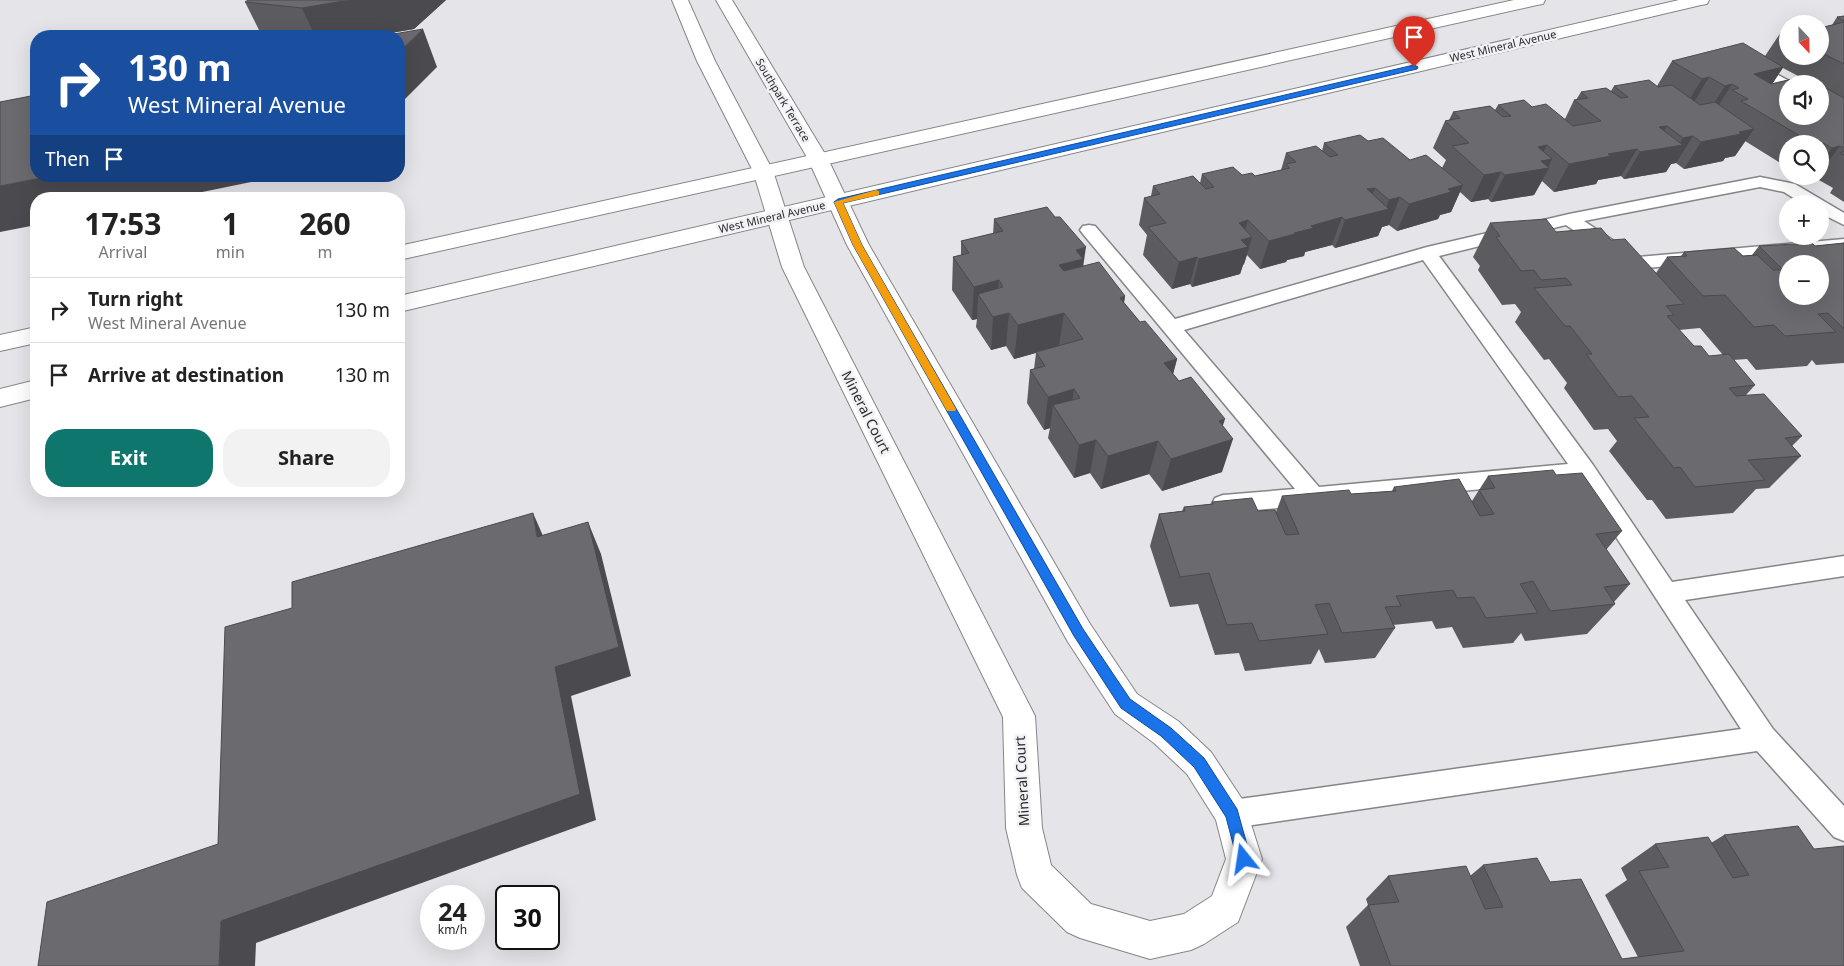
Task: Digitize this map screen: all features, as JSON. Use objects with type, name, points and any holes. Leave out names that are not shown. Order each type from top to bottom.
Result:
[{"type":"main road","points":[[680,0],[706,61],[763,171]]},
{"type":"main road","name":"Southpark Terrace","points":[[724,0],[818,159],[838,202]]},
{"type":"main road","points":[[405,252],[1538,0]]},
{"type":"main road","name":"West Mineral Avenue","points":[[405,303],[1701,0]]},
{"type":"main road","name":"Mineral Court","points":[[763,171],[793,267],[1019,716],[1024,828],[1035,875],[1080,919],[1150,940],[1190,931],[1225,909],[1244,859],[1232,814],[1199,763],[1166,732],[1126,704],[1079,633],[858,245],[838,202]]},
{"type":"main road","points":[[0,343],[30,336]]},
{"type":"main road","points":[[0,398],[30,390]]},
{"type":"lane","points":[[1761,70],[1779,80]]},
{"type":"lane","points":[[1171,327],[1427,254],[1569,219],[1760,182],[1789,188],[1801,195]]},
{"type":"lane","points":[[1829,211],[1844,220]]},
{"type":"lane","points":[[1569,219],[1634,263],[1844,245]]},
{"type":"lane","points":[[1088,230],[1314,496]]},
{"type":"lane","points":[[1427,254],[1585,471],[1763,738],[1844,827]]},
{"type":"lane","points":[[1206,505],[1585,471]]},
{"type":"lane","points":[[1666,593],[1844,566]]},
{"type":"lane","points":[[1232,814],[1763,738]]},
{"type":"building","points":[[248,0],[350,0],[302,8],[245,2]]},
{"type":"building","points":[[1844,16],[1844,21],[1837,17]]},
{"type":"building","points":[[1844,22],[1844,64],[1829,56],[1829,26]]},
{"type":"building","points":[[423,29],[405,46],[405,32]]},
{"type":"building","points":[[1743,43],[1783,67],[1754,74],[1771,84],[1779,82],[1779,123],[1741,101],[1748,99],[1732,90],[1739,88],[1732,84],[1725,86],[1709,77],[1702,79],[1672,61]]},
{"type":"building","points":[[1649,80],[1658,87],[1672,85],[1700,105],[1715,102],[1754,129],[1739,132],[1741,134],[1701,142],[1693,136],[1683,138],[1667,126],[1659,127],[1683,145],[1640,152],[1637,149],[1569,164],[1547,145],[1538,147],[1552,159],[1541,161],[1549,168],[1505,175],[1501,172],[1484,175],[1452,146],[1469,143],[1445,121],[1460,118],[1453,112],[1490,106],[1503,117],[1511,116],[1498,105],[1524,100],[1532,107],[1546,104],[1573,126],[1601,121],[1574,100],[1588,98],[1581,92],[1606,88],[1621,98],[1628,97],[1614,86]]},
{"type":"building","points":[[1829,90],[1844,98],[1844,148],[1840,146],[1832,148],[1829,146],[1829,135],[1799,135],[1782,125],[1829,125]]},
{"type":"building","points":[[30,96],[30,180],[0,186],[0,102]]},
{"type":"building","points":[[1360,135],[1368,141],[1383,138],[1410,160],[1426,155],[1463,185],[1448,189],[1451,192],[1409,204],[1400,197],[1389,200],[1375,188],[1367,189],[1389,209],[1345,220],[1342,217],[1311,226],[1314,228],[1269,241],[1248,220],[1239,223],[1252,237],[1241,240],[1248,247],[1179,262],[1148,227],[1166,223],[1144,198],[1160,194],[1153,186],[1193,176],[1206,189],[1214,187],[1202,174],[1233,167],[1242,175],[1252,173],[1255,176],[1290,168],[1286,164],[1296,162],[1286,153],[1316,146],[1330,157],[1338,155],[1324,143]]},
{"type":"building","points":[[1047,207],[1055,217],[1060,217],[1086,247],[1076,250],[1083,259],[1059,265],[1064,271],[1099,262],[1125,296],[1120,298],[1140,322],[1145,321],[1177,359],[1164,363],[1179,381],[1191,377],[1225,419],[1219,421],[1233,439],[1171,459],[1158,441],[1108,456],[1096,440],[1079,445],[1053,405],[1080,398],[1074,389],[1048,397],[1030,370],[1045,366],[1036,352],[1083,339],[1064,313],[1018,325],[1009,313],[993,317],[978,294],[1003,287],[999,280],[974,287],[953,257],[969,253],[961,241],[1003,231],[994,219]]},
{"type":"building","points":[[1546,219],[1556,232],[1601,228],[1611,240],[1625,239],[1684,304],[1666,306],[1674,315],[1667,316],[1694,346],[1701,346],[1709,356],[1729,354],[1755,385],[1729,388],[1736,396],[1764,394],[1802,436],[1785,438],[1801,456],[1748,460],[1765,480],[1695,487],[1680,467],[1674,468],[1634,418],[1649,417],[1632,396],[1618,397],[1586,354],[1592,354],[1570,326],[1565,326],[1534,288],[1572,285],[1566,278],[1541,280],[1534,270],[1521,271],[1496,237],[1500,236],[1490,223]]},
{"type":"building","points":[[1844,243],[1844,329],[1828,313],[1818,314],[1836,332],[1785,336],[1774,325],[1754,327],[1725,295],[1703,296],[1667,257],[1687,256],[1684,252],[1734,248],[1743,256],[1757,255],[1773,270],[1779,270],[1779,305],[1829,305],[1829,255],[1779,255],[1779,266],[1759,246],[1815,246]]},
{"type":"building","points":[[1553,470],[1556,475],[1582,473],[1622,531],[1596,534],[1630,584],[1604,587],[1615,604],[1550,611],[1533,581],[1520,584],[1538,613],[1486,618],[1474,597],[1457,598],[1453,590],[1396,596],[1401,606],[1385,607],[1395,628],[1342,633],[1329,603],[1315,605],[1328,634],[1259,641],[1252,623],[1227,625],[1209,573],[1180,577],[1159,514],[1185,511],[1184,507],[1213,504],[1212,502],[1252,498],[1258,511],[1275,510],[1286,535],[1299,534],[1282,496],[1349,490],[1351,494],[1396,491],[1394,487],[1459,479],[1480,516],[1494,514],[1479,490],[1495,488],[1488,476]]},
{"type":"building","points":[[533,513],[537,537],[588,522],[619,647],[555,667],[580,794],[221,921],[219,966],[38,966],[47,902],[218,844],[225,627],[292,608],[292,582]]},
{"type":"building","points":[[1798,826],[1814,849],[1844,846],[1844,966],[1391,966],[1368,905],[1399,902],[1388,876],[1466,866],[1485,909],[1503,907],[1483,865],[1537,858],[1550,882],[1581,879],[1622,959],[1684,951],[1639,871],[1669,867],[1655,844],[1708,837],[1733,878],[1749,875],[1724,835]]},
{"type":"slow traffic","points":[[876,193],[838,202],[858,245],[951,409]]},
{"type":"route","points":[[1244,859],[1232,814],[1199,763],[1166,732],[1126,704],[1079,633],[858,245],[838,202],[1414,67]]}]
